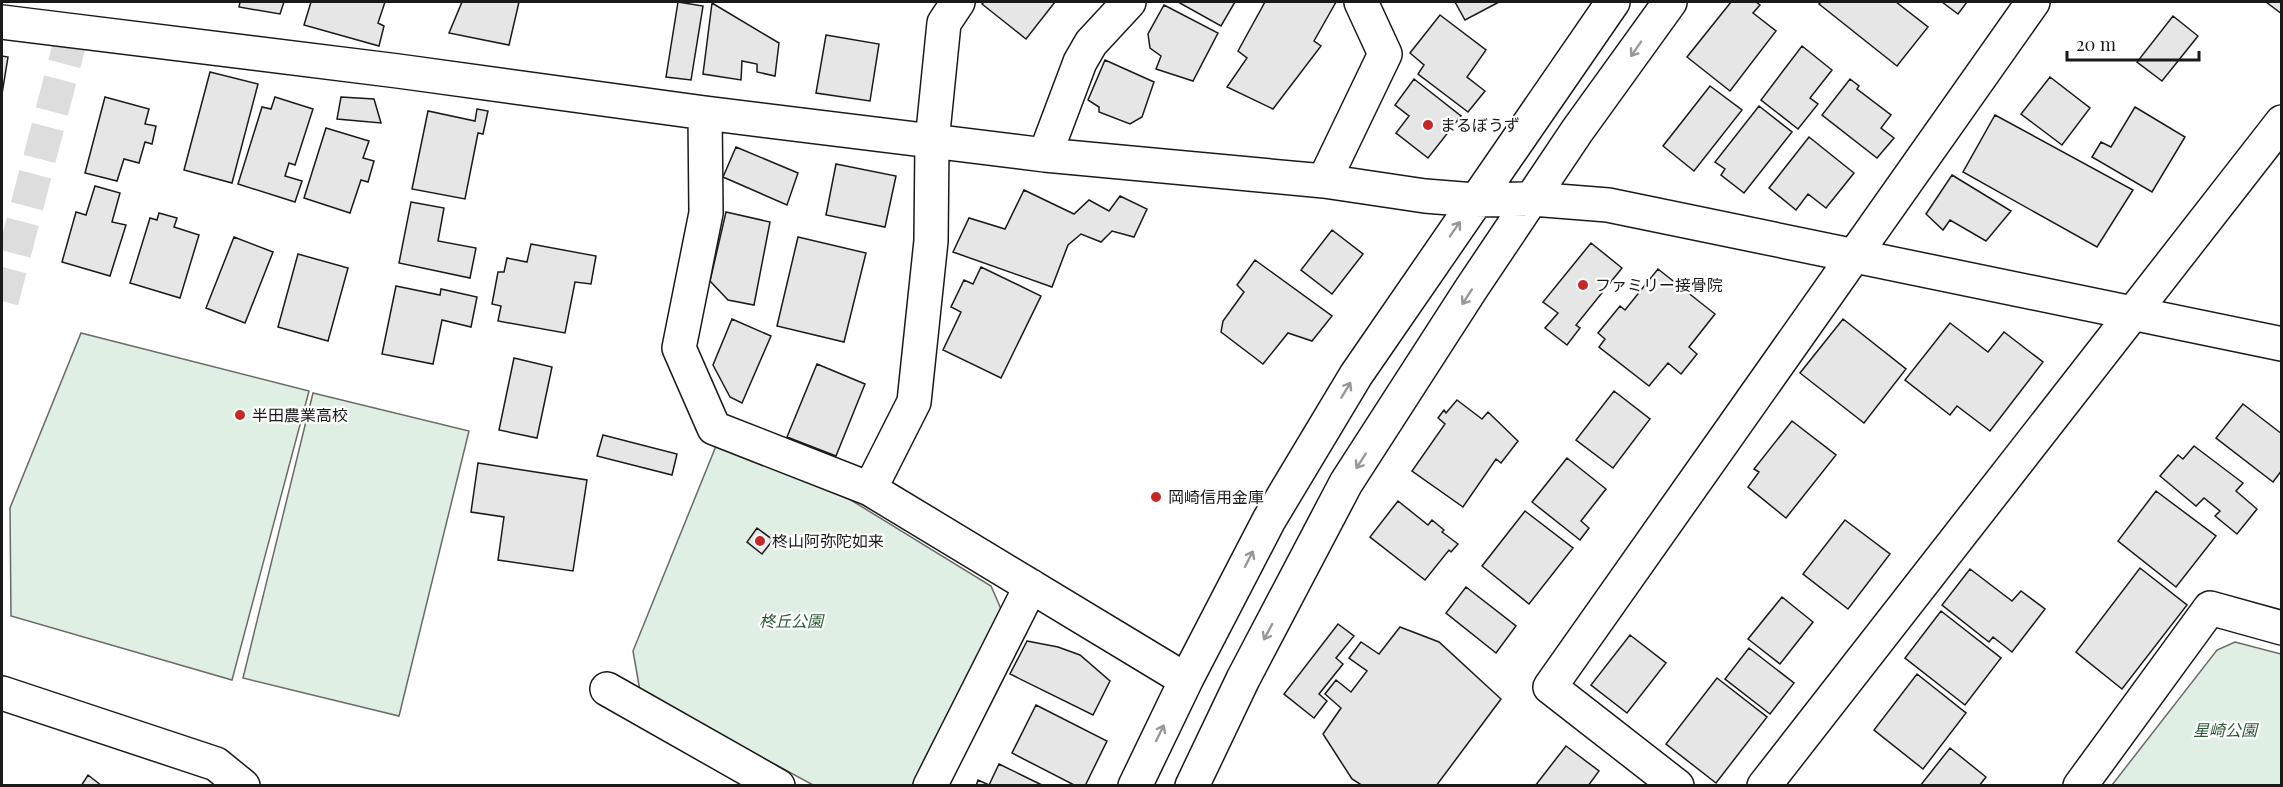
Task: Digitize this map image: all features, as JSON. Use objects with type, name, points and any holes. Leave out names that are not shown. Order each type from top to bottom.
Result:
[{"type":"street","points":[[870,489],[914,402],[931,241],[932,142],[944,23],[958,2]]},
{"type":"street","points":[[1045,155],[1080,62],[1091,44],[1130,2]]},
{"type":"street","points":[[1324,181],[1385,54],[1361,2]]},
{"type":"street","points":[[1135,786],[1186,680],[1269,520],[1356,375],[1613,2]]},
{"type":"street","points":[[1192,786],[1243,679],[1346,483],[1532,199],[1670,2]]},
{"type":"street","points":[[1677,786],[1550,687],[2033,2]]},
{"type":"street","points":[[2,22],[1045,155],[1324,181],[1425,196],[1475,200],[1532,199],[1608,205],[2282,344]]},
{"type":"street","points":[[705,112],[706,213],[679,348],[714,428],[870,489],[1186,680]]},
{"type":"street","points":[[1764,786],[2282,122]]},
{"type":"street","points":[[930,786],[1031,586]]},
{"type":"street","points":[[2080,786],[2210,608],[2282,628]]},
{"type":"street","points":[[607,689],[778,786]]},
{"type":"street","points":[[2,693],[208,775],[243,786]]},
{"type":"green space","points":[[81,333],[309,391],[232,680],[11,616],[10,508]]},
{"type":"green space","points":[[313,393],[469,431],[399,716],[243,678]]},
{"type":"green space","name":"柊丘公園","points":[[716,446],[828,486],[991,586],[1001,609],[912,785],[813,785],[640,691],[633,651]]},
{"type":"green space","name":"星崎公園","points":[[2235,642],[2281,654],[2281,785],[2112,785],[2217,650]]},
{"type":"building","points":[[240,2],[284,2],[280,14],[239,7]]},
{"type":"building","points":[[311,2],[385,2],[378,23],[384,26],[379,46],[304,25]]},
{"type":"building","points":[[462,2],[519,2],[509,45],[449,33]]},
{"type":"building","points":[[678,2],[703,6],[691,80],[666,77]]},
{"type":"building","points":[[984,2],[1055,2],[1026,39],[982,4]]},
{"type":"building","points":[[1178,2],[1235,2],[1221,26]]},
{"type":"building","points":[[1265,2],[1336,2],[1314,41],[1321,46],[1273,109],[1227,87],[1247,58],[1238,51]]},
{"type":"building","points":[[1455,2],[1499,2],[1465,20]]},
{"type":"building","points":[[1731,2],[1756,2],[1760,5],[1753,13],[1776,31],[1730,91],[1687,57]]},
{"type":"building","points":[[1821,2],[1896,2],[1928,27],[1897,66],[1819,4]]},
{"type":"building","points":[[1942,2],[1967,2],[1958,14]]},
{"type":"building","points":[[2266,2],[2282,2],[2282,14]]},
{"type":"building","points":[[712,3],[779,43],[775,76],[757,72],[757,64],[742,61],[741,80],[703,74]]},
{"type":"building","points":[[1164,5],[1218,33],[1193,81],[1156,69],[1161,56],[1150,48],[1148,34]]},
{"type":"building","points":[[1440,15],[1486,50],[1467,77],[1485,91],[1468,112],[1418,74],[1424,65],[1410,53]]},
{"type":"building","points":[[2173,16],[2198,36],[2162,81],[2137,62]]},
{"type":"building","points":[[826,35],[879,44],[870,101],[816,93]]},
{"type":"building","points":[[1802,46],[1832,70],[1810,98],[1818,104],[1798,129],[1761,100]]},
{"type":"building","points":[[2,56],[8,57],[2,94]]},
{"type":"building","points":[[1105,60],[1154,82],[1142,117],[1130,124],[1099,112],[1099,107],[1088,100]]},
{"type":"building","points":[[210,72],[258,84],[232,183],[184,170]]},
{"type":"building","points":[[2050,77],[2090,108],[2062,145],[2021,114]]},
{"type":"building","name":"まるぼうず","points":[[1414,79],[1461,116],[1428,158],[1396,133],[1409,116],[1395,105]]},
{"type":"building","points":[[1850,79],[1859,86],[1857,89],[1891,115],[1881,128],[1894,138],[1877,158],[1822,115]]},
{"type":"building","points":[[1710,86],[1742,110],[1694,171],[1663,146]]},
{"type":"building","points":[[105,97],[149,109],[145,124],[156,126],[152,144],[145,142],[139,163],[124,159],[117,181],[85,173]]},
{"type":"building","points":[[275,97],[313,109],[295,165],[289,163],[285,176],[302,181],[295,202],[238,184],[262,107],[271,109]]},
{"type":"building","points":[[341,97],[374,99],[381,123],[337,119]]},
{"type":"building","points":[[1759,106],[1792,132],[1744,193],[1721,175],[1725,169],[1715,162]]},
{"type":"building","points":[[2135,107],[2185,137],[2152,192],[2092,157],[2101,142],[2111,147]]},
{"type":"building","points":[[477,109],[488,111],[483,134],[478,133],[465,199],[412,189],[428,111],[475,121]]},
{"type":"building","points":[[1995,115],[2133,190],[2097,247],[1963,172]]},
{"type":"building","points":[[326,128],[369,141],[363,158],[374,161],[368,182],[361,180],[350,213],[304,198]]},
{"type":"building","points":[[1809,137],[1854,173],[1826,208],[1808,194],[1796,210],[1769,188]]},
{"type":"building","points":[[736,147],[798,173],[787,205],[723,177]]},
{"type":"building","points":[[836,164],[896,176],[885,227],[826,215]]},
{"type":"building","points":[[1952,175],[2011,211],[1986,241],[1950,220],[1943,230],[1926,214]]},
{"type":"building","points":[[95,186],[120,193],[112,222],[126,225],[110,276],[62,262],[76,212],[86,215]]},
{"type":"building","points":[[1024,190],[1074,214],[1089,200],[1109,211],[1120,196],[1147,209],[1134,237],[1112,231],[1101,242],[1081,234],[1068,245],[1052,287],[953,252],[969,218],[1005,229]]},
{"type":"building","points":[[411,202],[444,208],[438,241],[476,248],[470,278],[399,263]]},
{"type":"building","points":[[726,212],[770,222],[754,305],[728,300],[710,281]]},
{"type":"building","points":[[159,213],[177,218],[174,227],[199,235],[180,298],[130,283],[150,218],[157,220]]},
{"type":"building","points":[[1332,230],[1363,254],[1332,294],[1301,270]]},
{"type":"building","points":[[234,237],[273,252],[245,323],[206,308]]},
{"type":"building","points":[[798,237],[866,253],[844,342],[777,326]]},
{"type":"building","name":"ファミリー接骨院","points":[[1591,243],[1622,268],[1576,325],[1580,328],[1567,345],[1545,328],[1558,313],[1543,302]]},
{"type":"building","points":[[531,244],[596,256],[591,284],[575,282],[565,333],[498,321],[501,306],[492,304],[498,272],[504,272],[507,258],[527,262]]},
{"type":"building","points":[[298,254],[348,268],[328,341],[278,327]]},
{"type":"building","points":[[1255,260],[1332,316],[1312,341],[1288,333],[1263,364],[1221,332],[1223,321],[1244,292],[1237,285]]},
{"type":"building","points":[[981,267],[1041,296],[1001,378],[943,350],[961,312],[951,307],[964,280],[973,284]]},
{"type":"building","points":[[1658,269],[1715,314],[1689,347],[1697,354],[1681,374],[1668,363],[1649,386],[1599,347],[1605,339],[1598,333],[1620,306],[1625,310]]},
{"type":"building","points":[[396,286],[440,295],[441,289],[477,297],[471,327],[442,320],[433,364],[382,354]]},
{"type":"building","points":[[732,319],[771,336],[742,403],[730,397],[713,365]]},
{"type":"building","points":[[1843,319],[1906,369],[1864,423],[1800,373]]},
{"type":"building","points":[[1950,323],[1988,352],[2004,332],[2043,362],[1990,431],[1957,406],[1950,415],[1905,380]]},
{"type":"building","points":[[514,358],[552,367],[537,438],[499,430]]},
{"type":"building","points":[[817,364],[865,384],[836,456],[787,437]]},
{"type":"building","points":[[1614,391],[1650,419],[1613,468],[1576,440]]},
{"type":"building","points":[[1457,400],[1482,419],[1488,412],[1518,441],[1501,463],[1496,459],[1463,507],[1412,471],[1445,424],[1438,418],[1444,410],[1446,413]]},
{"type":"building","points":[[2243,404],[2282,434],[2282,470],[2273,482],[2216,438]]},
{"type":"building","points":[[1792,421],[1836,455],[1786,518],[1748,487],[1759,472],[1754,469]]},
{"type":"building","points":[[603,435],[677,454],[672,475],[597,456]]},
{"type":"building","points":[[2194,446],[2243,483],[2236,491],[2257,509],[2237,534],[2215,516],[2220,511],[2204,498],[2196,506],[2160,476],[2178,455],[2183,459]]},
{"type":"building","points":[[1567,458],[1606,489],[1581,521],[1589,528],[1580,540],[1532,502]]},
{"type":"building","points":[[478,463],[587,480],[573,571],[498,560],[504,517],[471,512]]},
{"type":"building","points":[[2156,491],[2216,536],[2176,587],[2118,541]]},
{"type":"building","points":[[1398,501],[1428,525],[1432,520],[1444,530],[1442,532],[1458,544],[1451,552],[1449,550],[1425,580],[1370,537]]},
{"type":"building","points":[[1525,511],[1573,548],[1529,604],[1482,566]]},
{"type":"building","points":[[1845,520],[1890,554],[1848,609],[1803,574]]},
{"type":"building","name":"柊山阿弥陀如来","points":[[757,528],[773,540],[762,554],[747,542]]},
{"type":"building","points":[[2140,568],[2187,605],[2122,689],[2076,652]]},
{"type":"building","points":[[1970,569],[2012,601],[2021,591],[2045,609],[2012,652],[1993,637],[1989,642],[1942,605]]},
{"type":"building","points":[[1466,587],[1516,626],[1496,653],[1446,613]]},
{"type":"building","points":[[1782,597],[1813,622],[1780,664],[1748,639]]},
{"type":"building","points":[[1941,611],[2001,658],[1965,705],[1905,658]]},
{"type":"building","points":[[1338,624],[1354,636],[1336,658],[1343,664],[1319,694],[1327,701],[1314,718],[1284,694]]},
{"type":"building","points":[[1400,627],[1439,642],[1501,699],[1436,786],[1363,786],[1352,779],[1323,734],[1341,708],[1325,694],[1336,680],[1351,692],[1367,671],[1349,658],[1361,642],[1379,654]]},
{"type":"building","points":[[1630,635],[1666,663],[1627,713],[1591,685]]},
{"type":"building","points":[[1027,641],[1058,647],[1080,655],[1110,681],[1093,715],[1010,674]]},
{"type":"building","points":[[1749,648],[1794,683],[1770,714],[1725,679]]},
{"type":"building","points":[[1917,674],[1966,713],[1923,769],[1874,730]]},
{"type":"building","points":[[1717,678],[1767,717],[1716,783],[1666,744]]},
{"type":"building","points":[[1036,705],[1107,741],[1085,786],[1076,786],[1012,753]]},
{"type":"building","points":[[1566,746],[1599,771],[1588,786],[1535,786]]},
{"type":"building","points":[[1950,748],[1986,777],[1979,786],[1920,786]]},
{"type":"building","points":[[999,764],[1044,786],[976,786],[978,780],[989,785]]},
{"type":"building","points":[[88,775],[102,786],[81,786]]},
{"type":"tunnel","points":[[2,301],[73,31]]},
{"type":"place","name":"まるぼうず","points":[[1428,125]]},
{"type":"place","name":"ファミリー接骨院","points":[[1583,285]]},
{"type":"place","name":"半田農業高校","points":[[240,415]]},
{"type":"place","name":"岡崎信用金庫","points":[[1156,497]]},
{"type":"place","name":"柊山阿弥陀如来","points":[[760,541]]}]
